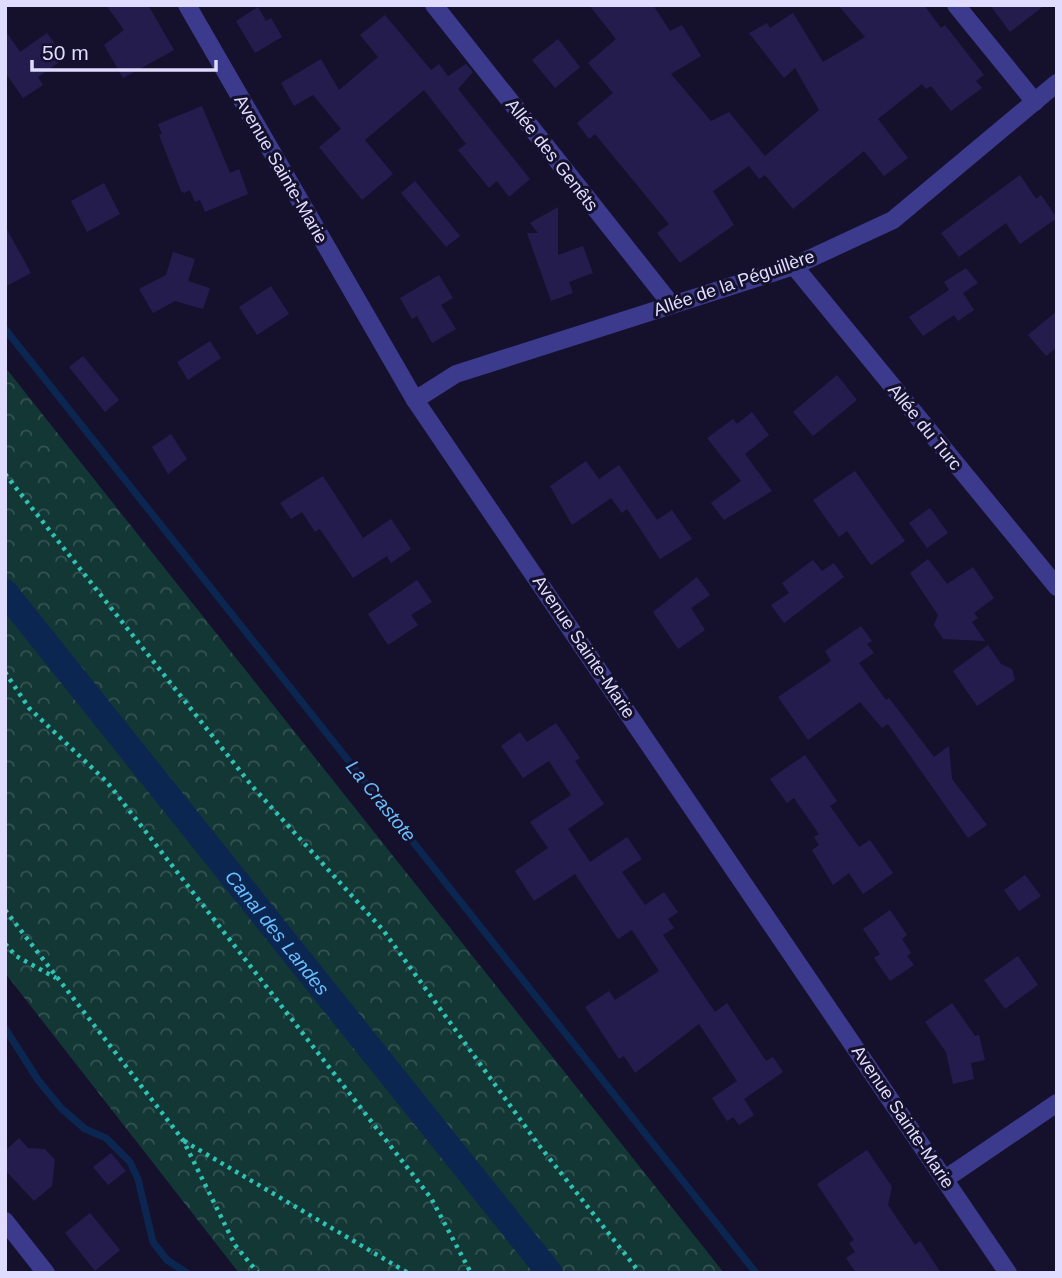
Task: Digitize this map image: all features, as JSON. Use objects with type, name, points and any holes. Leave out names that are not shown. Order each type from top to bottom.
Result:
[{"type":"street","name":"Avenue Sainte-Marie","points":[[187,5],[415,400],[1009,1273]]},
{"type":"street","name":"Allée des Genêts","points":[[434,5],[671,304]]},
{"type":"street","points":[[956,5],[1035,102]]},
{"type":"street","name":"Allée de la Péguillère","points":[[415,400],[456,374],[794,266],[893,220],[1057,83]]},
{"type":"street","name":"Allée du Turc","points":[[794,266],[1057,587]]},
{"type":"street","points":[[945,1179],[1057,1103]]},
{"type":"street","points":[[5,1221],[46,1273]]},
{"type":"path","points":[[5,474],[252,786],[383,930],[538,1144],[640,1273]]},
{"type":"path","points":[[5,672],[29,708],[107,782],[423,1187],[471,1273]]},
{"type":"path","points":[[5,910],[183,1140],[235,1245],[258,1273]]},
{"type":"path","points":[[5,944],[27,963],[59,979]]},
{"type":"path","points":[[183,1140],[408,1273]]},
{"type":"green space","points":[[5,367],[724,1273],[239,1273],[5,973]]},
{"type":"building","points":[[106,5],[148,5],[174,50],[123,78],[104,45],[124,30]]},
{"type":"building","points":[[589,5],[653,5],[670,31],[682,25],[701,56],[671,74],[711,121],[729,112],[765,156],[819,110],[795,68],[784,78],[749,33],[767,23],[770,28],[793,13],[823,62],[865,37],[838,5],[924,5],[941,28],[945,25],[984,75],[976,81],[982,88],[951,111],[931,86],[926,89],[922,84],[878,119],[908,158],[884,176],[864,151],[793,209],[765,175],[759,179],[749,166],[713,191],[734,225],[680,263],[657,233],[669,224],[595,134],[589,139],[577,123],[613,93],[588,63],[616,39]]},
{"type":"building","points":[[990,5],[1045,5],[1010,32]]},
{"type":"building","points":[[258,7],[266,21],[271,18],[282,37],[255,53],[236,21]]},
{"type":"building","points":[[385,15],[431,70],[439,64],[448,76],[466,64],[473,72],[458,89],[530,179],[509,197],[497,181],[489,188],[458,150],[466,144],[424,90],[365,140],[393,174],[362,200],[319,147],[341,129],[313,95],[294,106],[281,83],[321,59],[339,90],[378,57],[360,35]]},
{"type":"building","points":[[5,30],[20,52],[47,33],[65,58],[38,77],[43,85],[23,98],[5,72]]},
{"type":"building","points":[[558,39],[580,67],[555,88],[532,60]]},
{"type":"building","points":[[202,106],[230,173],[239,169],[248,194],[205,212],[200,200],[195,202],[190,190],[184,193],[181,191],[159,135],[162,134],[158,124]]},
{"type":"building","points":[[1020,175],[1036,199],[1041,195],[1057,218],[1020,244],[1006,223],[959,257],[941,233]]},
{"type":"building","points":[[415,181],[460,236],[446,247],[401,193]]},
{"type":"building","points":[[104,183],[120,214],[87,232],[71,201]]},
{"type":"building","points":[[558,207],[558,255],[583,246],[593,273],[569,282],[573,293],[551,301],[527,233],[538,233],[530,223]]},
{"type":"building","points":[[5,226],[31,273],[5,287]]},
{"type":"building","points":[[173,252],[195,259],[188,281],[210,288],[203,309],[175,301],[153,313],[139,289],[166,275]]},
{"type":"building","points":[[966,268],[978,283],[963,293],[974,310],[958,321],[954,315],[923,336],[909,317],[949,290],[944,282]]},
{"type":"building","points":[[439,275],[453,298],[441,305],[456,329],[432,343],[417,316],[412,319],[400,298]]},
{"type":"building","points":[[271,286],[289,314],[257,335],[239,307]]},
{"type":"building","points":[[1057,311],[1057,347],[1046,356],[1028,335]]},
{"type":"building","points":[[210,341],[221,358],[188,380],[177,362]]},
{"type":"building","points":[[83,356],[119,400],[105,412],[69,367]]},
{"type":"building","points":[[837,375],[857,400],[813,436],[793,412]]},
{"type":"building","points":[[752,412],[769,435],[745,454],[772,491],[724,520],[711,503],[741,481],[707,438],[733,419],[737,424]]},
{"type":"building","points":[[171,434],[187,459],[168,474],[152,447]]},
{"type":"building","points":[[586,461],[599,479],[619,465],[657,520],[672,510],[692,539],[660,559],[627,509],[622,513],[611,498],[572,525],[550,486]]},
{"type":"building","points":[[855,471],[905,541],[871,565],[847,531],[839,537],[813,500]]},
{"type":"building","points":[[323,476],[363,538],[391,519],[411,549],[391,563],[387,556],[353,578],[320,529],[315,532],[302,512],[291,519],[280,503]]},
{"type":"building","points":[[930,508],[948,533],[927,548],[909,523]]},
{"type":"building","points":[[928,559],[947,584],[973,567],[994,598],[974,613],[978,618],[972,622],[985,641],[943,639],[934,625],[938,615],[910,573]]},
{"type":"building","points":[[813,560],[822,571],[834,563],[844,577],[784,623],[771,605],[789,593],[782,583]]},
{"type":"building","points":[[697,577],[710,595],[691,608],[705,630],[678,649],[653,612]]},
{"type":"building","points":[[417,580],[432,602],[411,615],[418,625],[388,645],[368,614]]},
{"type":"building","points":[[861,626],[872,641],[867,644],[874,653],[859,663],[886,700],[889,698],[934,757],[949,746],[952,779],[987,825],[968,838],[888,724],[882,728],[860,702],[808,740],[778,697],[831,661],[825,651]]},
{"type":"building","points":[[988,645],[1001,664],[1012,669],[1015,680],[977,706],[953,671]]},
{"type":"building","points":[[556,723],[580,758],[575,761],[604,804],[568,829],[590,862],[627,837],[642,859],[622,872],[645,905],[664,892],[678,912],[668,919],[674,928],[663,935],[715,1012],[727,1003],[766,1061],[773,1057],[783,1072],[744,1099],[754,1115],[739,1125],[733,1117],[727,1121],[712,1098],[737,1081],[699,1024],[635,1073],[624,1056],[619,1059],[585,1007],[609,991],[615,1000],[659,971],[632,930],[618,939],[575,874],[534,901],[515,871],[548,848],[530,822],[571,795],[549,761],[523,778],[501,746],[520,732],[527,742]]},
{"type":"building","points":[[805,755],[837,801],[830,806],[859,847],[870,840],[893,873],[863,894],[849,873],[833,885],[812,850],[819,845],[814,837],[819,834],[794,798],[787,803],[770,779]]},
{"type":"building","points":[[1025,875],[1041,896],[1019,911],[1004,890]]},
{"type":"building","points":[[890,910],[907,935],[902,939],[911,953],[907,956],[914,965],[890,981],[874,958],[880,954],[863,929]]},
{"type":"building","points":[[1018,956],[1038,985],[1005,1009],[984,980]]},
{"type":"building","points":[[952,1003],[975,1036],[979,1035],[985,1060],[971,1063],[974,1079],[953,1084],[946,1052],[925,1022]]},
{"type":"building","points":[[19,1138],[28,1148],[45,1149],[55,1160],[52,1186],[34,1201],[5,1170],[5,1151]]},
{"type":"building","points":[[867,1150],[892,1187],[888,1205],[915,1245],[920,1241],[941,1273],[856,1273],[846,1258],[855,1252],[849,1243],[854,1240],[817,1184]]},
{"type":"building","points":[[111,1153],[126,1171],[108,1185],[93,1167]]},
{"type":"building","points":[[90,1213],[120,1250],[95,1271],[65,1233]]},
{"type":"waterway","name":"La Crastote","points":[[5,329],[756,1273]]},
{"type":"waterway","name":"Canal des Landes","points":[[5,592],[550,1273]]},
{"type":"waterway","points":[[5,1028],[38,1080],[61,1108],[85,1129],[106,1138],[130,1162],[138,1179],[153,1242],[167,1260],[187,1273]]}]
